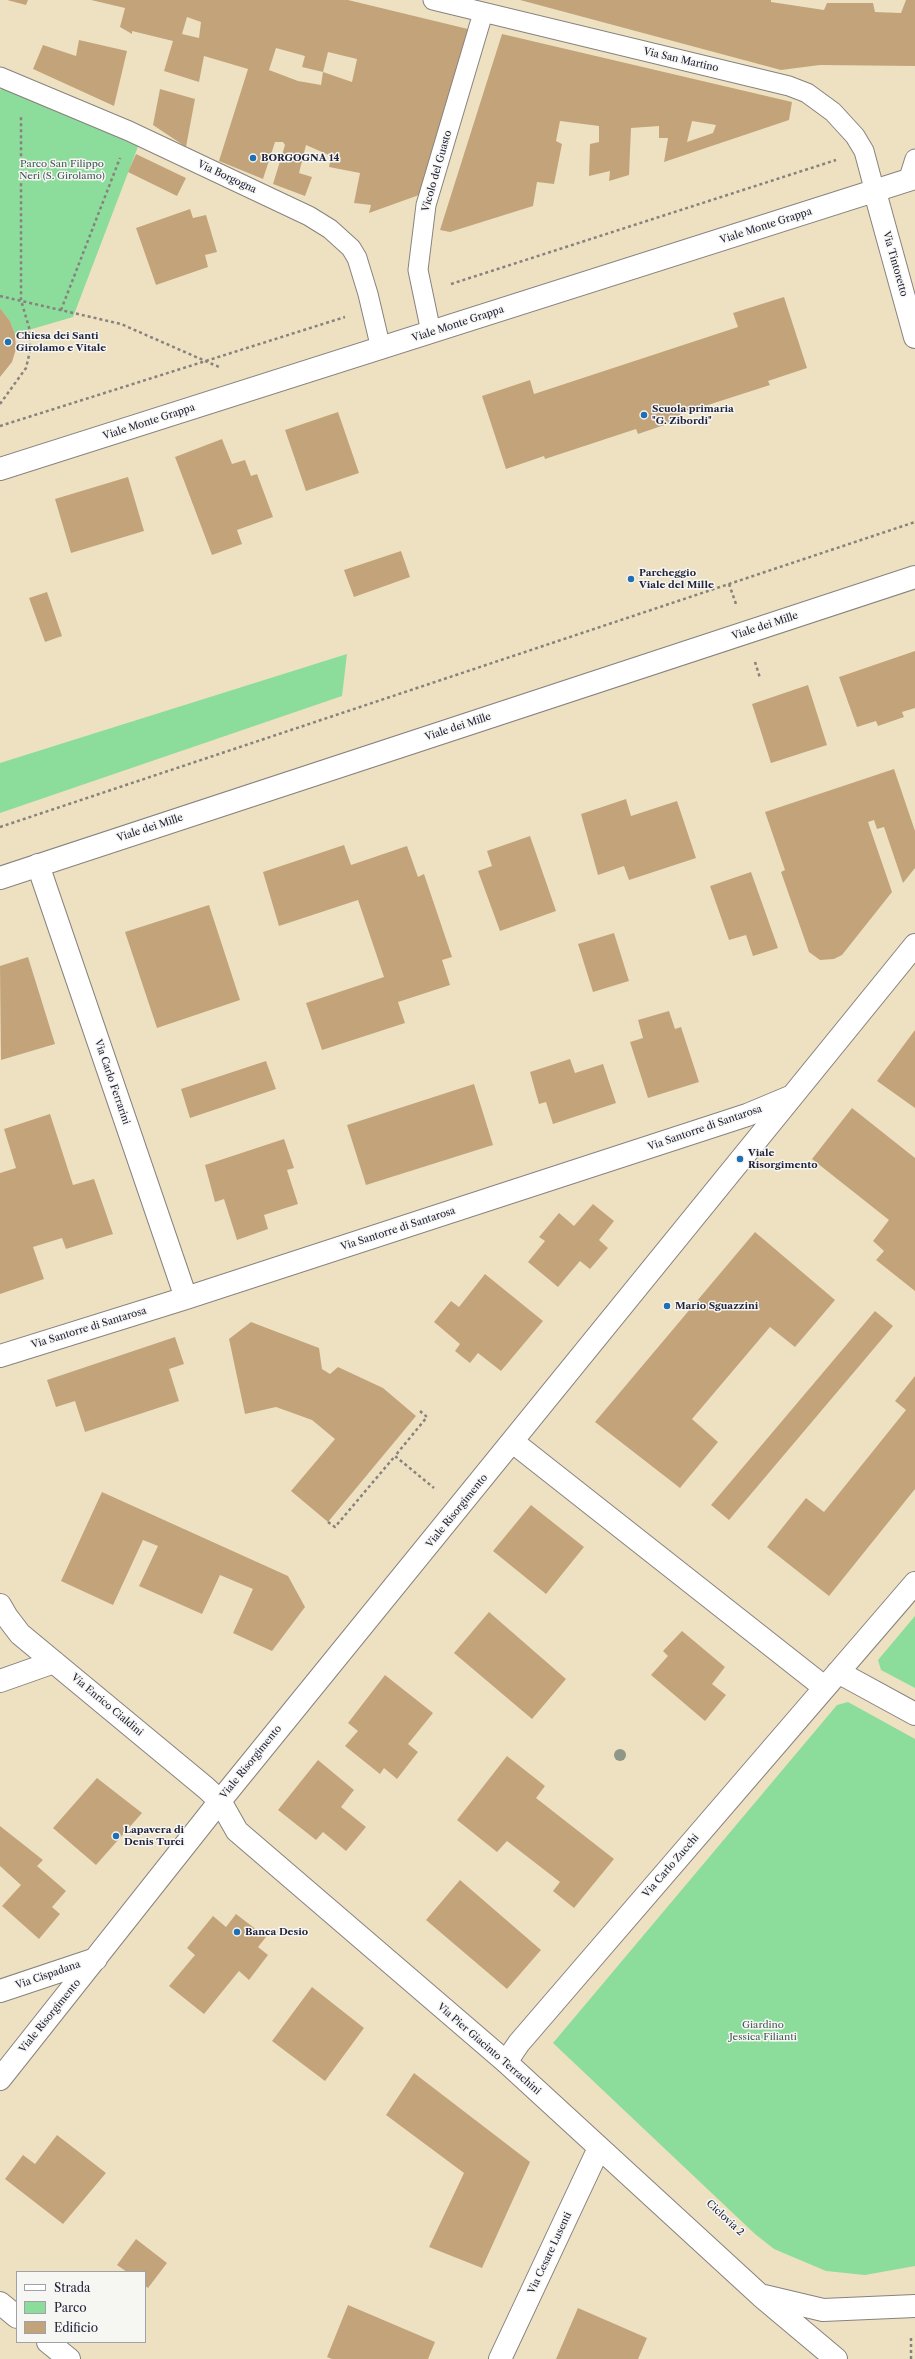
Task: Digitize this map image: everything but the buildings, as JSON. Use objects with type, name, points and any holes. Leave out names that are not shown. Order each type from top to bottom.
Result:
[{"type":"street","name":"Viale Monte Grappa","points":[[0,469],[912,179]]},
{"type":"street","name":"Via Tintoretto","points":[[875,192],[915,336]]},
{"type":"street","name":"Viale dei Mille","points":[[0,878],[915,577]]},
{"type":"street","name":"Via Carlo Ferrarini","points":[[38,865],[186,1298]]},
{"type":"street","name":"Viale Risorgimento","points":[[0,2079],[220,1801],[514,1442],[740,1159],[915,945]]},
{"type":"street","name":"Via Santorre di Santarosa","points":[[0,1356],[186,1298],[747,1115],[793,1096]]},
{"type":"street","points":[[514,1442],[831,1680],[915,1714]]},
{"type":"street","name":"Via Carlo Zucchi","points":[[506,2062],[519,2043],[915,1583]]},
{"type":"street","name":"Via Enrico Cialdini","points":[[0,1605],[6,1617],[20,1634],[220,1801]]},
{"type":"street","points":[[0,1681],[54,1662]]},
{"type":"street","name":"Via Pier Giacinto Terrachini","points":[[220,1801],[237,1831],[506,2062],[761,2296],[836,2359]]},
{"type":"street","name":"Via Cispadana","points":[[0,1991],[96,1959]]},
{"type":"street","name":"Via Cesare Lusenti","points":[[500,2359],[599,2148]]},
{"type":"street","name":"Via Pier Giacinto Terrachini","points":[[761,2296],[823,2310],[913,2307]]},
{"type":"street","points":[[0,2303],[16,2316]]},
{"type":"street","points":[[49,2343],[69,2359]]},
{"type":"lane","name":"Via San Martino","points":[[433,0],[801,91],[833,112],[855,136],[864,151],[875,192]]},
{"type":"lane","name":"Vicolo del Guasto","points":[[431,332],[418,270],[426,205],[484,13]]},
{"type":"lane","name":"Via Borgogna","points":[[0,77],[129,131],[309,216],[330,229],[351,248],[357,258],[371,308],[380,349]]},
{"type":"lane","points":[[912,179],[915,159]]},
{"type":"path","points":[[0,404],[26,368],[30,351],[30,331],[21,300],[21,100],[23,86]]},
{"type":"path","points":[[61,310],[129,131]]},
{"type":"path","points":[[423,293],[864,151]]},
{"type":"path","points":[[0,296],[121,324],[207,360],[253,389]]},
{"type":"path","points":[[0,426],[371,308]]},
{"type":"path","points":[[0,827],[915,522]]},
{"type":"path","points":[[328,1522],[335,1527],[395,1456],[427,1417],[420,1411]]},
{"type":"path","points":[[395,1456],[437,1489]]},
{"type":"path","points":[[911,2359],[913,2307]]},
{"type":"green space","name":"Parco San Filippo Neri (S. Girolamo)","points":[[4,78],[142,136],[73,317],[15,334],[10,321],[0,308],[0,91]]},
{"type":"green space","points":[[347,654],[342,696],[0,813],[0,763]]},
{"type":"green space","points":[[915,1616],[915,1688],[881,1670],[878,1660]]},
{"type":"green space","name":"Giardino Jessica Filianti","points":[[848,1702],[915,1739],[915,2266],[865,2275],[826,2271],[774,2249],[755,2234],[553,2043],[837,1705]]},
{"type":"place","name":"BORGOGNA 14","points":[[253,158]]},
{"type":"place","name":"Chiesa dei Santi Girolamo e Vitale","points":[[8,342]]},
{"type":"place","name":"Scuola primaria \"G. Zibordi\"","points":[[644,415]]},
{"type":"place","name":"Parcheggio Viale del Mille","points":[[631,579]]},
{"type":"place","name":"Viale Risorgimento","points":[[740,1159]]},
{"type":"place","name":"Mario Sguazzini","points":[[667,1306]]},
{"type":"place","name":"Lapavera di Denis Turci","points":[[116,1836]]},
{"type":"place","name":"Banca Desio","points":[[237,1932]]}]
